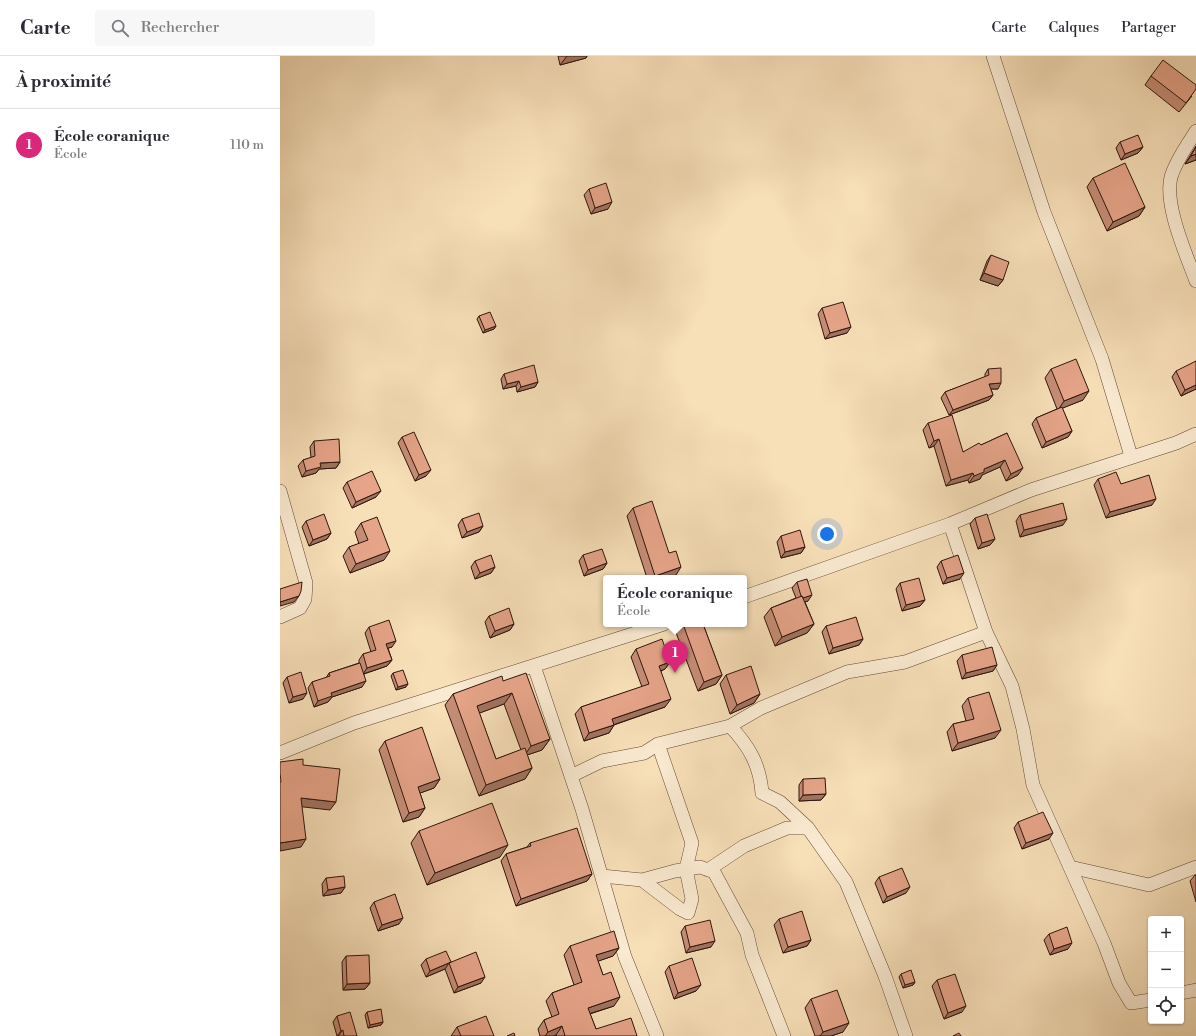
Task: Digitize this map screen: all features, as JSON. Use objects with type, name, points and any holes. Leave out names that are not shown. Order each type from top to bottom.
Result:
[{"type":"street","points":[[993,56],[1044,212],[1102,359],[1131,456]]},
{"type":"street","points":[[1196,131],[1180,157],[1171,178],[1171,192],[1176,225],[1196,281]]},
{"type":"street","points":[[747,596],[950,524],[1031,490],[1131,456],[1176,443],[1196,434]]},
{"type":"street","points":[[280,491],[306,583],[305,599],[300,608],[280,617]]},
{"type":"street","points":[[950,524],[986,632],[1012,686],[1023,729],[1033,785],[1104,943],[1119,983],[1131,1003],[1148,1000]]},
{"type":"street","points":[[280,753],[354,723],[655,627]]},
{"type":"street","points":[[571,776],[602,761],[644,753],[658,744],[730,726],[761,708],[796,692],[847,672],[905,662],[986,632]]},
{"type":"street","points":[[534,666],[571,776],[625,957],[658,1036]]},
{"type":"street","points":[[730,726],[745,741],[761,774],[762,793],[780,802],[808,828],[846,882],[885,976],[906,1036]]},
{"type":"street","points":[[642,880],[680,909],[688,913],[692,899],[686,869],[692,843],[658,744]]},
{"type":"street","points":[[708,870],[744,846],[786,828],[808,828]]},
{"type":"street","points":[[602,876],[642,880],[700,867],[714,872],[747,932],[752,955],[784,1036]]},
{"type":"street","points":[[1070,867],[1149,885],[1196,867]]},
{"type":"street","points":[[1184,992],[1196,990]]},
{"type":"building","points":[[1163,60],[1196,85],[1196,89],[1186,103],[1151,76]]},
{"type":"building","points":[[1138,135],[1143,147],[1125,154],[1120,142]]},
{"type":"building","points":[[1196,147],[1196,154],[1191,156]]},
{"type":"building","points":[[1125,163],[1145,207],[1113,222],[1093,178]]},
{"type":"building","points":[[606,183],[612,202],[595,208],[589,189]]},
{"type":"building","points":[[991,255],[1009,262],[1003,280],[984,273]]},
{"type":"building","points":[[843,302],[851,327],[830,333],[822,308]]},
{"type":"building","points":[[490,312],[496,326],[485,330],[479,316]]},
{"type":"building","points":[[1076,359],[1089,391],[1064,401],[1051,369]]},
{"type":"building","points":[[1196,361],[1196,385],[1185,390],[1176,371]]},
{"type":"building","points":[[534,365],[538,382],[521,387],[519,381],[507,384],[504,374]]},
{"type":"building","points":[[1001,368],[1001,383],[989,384],[993,395],[953,410],[945,392],[989,375],[988,369]]},
{"type":"building","points":[[1062,407],[1072,431],[1046,442],[1036,418]]},
{"type":"building","points":[[952,415],[963,452],[979,443],[981,445],[1007,433],[1023,468],[1011,474],[1005,460],[984,469],[984,472],[974,476],[973,473],[951,480],[939,439],[934,441],[928,423]]},
{"type":"building","points":[[414,432],[431,470],[419,475],[402,437]]},
{"type":"building","points":[[339,439],[340,462],[320,463],[321,467],[306,471],[303,460],[315,456],[314,441]]},
{"type":"building","points":[[372,471],[381,491],[356,502],[347,482]]},
{"type":"building","points":[[1116,472],[1121,484],[1149,475],[1156,499],[1110,512],[1098,479]]},
{"type":"building","points":[[652,501],[669,553],[676,551],[681,567],[655,575],[633,508]]},
{"type":"building","points":[[1063,503],[1067,519],[1024,530],[1020,515]]},
{"type":"building","points":[[479,513],[483,526],[467,532],[462,519]]},
{"type":"building","points":[[324,514],[331,533],[313,540],[306,521]]},
{"type":"building","points":[[987,514],[995,539],[982,543],[975,518]]},
{"type":"building","points":[[377,517],[390,551],[356,564],[349,547],[368,540],[361,523]]},
{"type":"building","points":[[800,530],[805,547],[785,552],[781,536]]},
{"type":"building","points":[[602,549],[607,563],[588,570],[583,555]]},
{"type":"building","points":[[491,555],[495,567],[480,573],[475,561]]},
{"type":"building","points":[[958,555],[964,573],[947,578],[941,561]]},
{"type":"building","points":[[919,578],[925,600],[906,605],[900,583]]},
{"type":"building","points":[[807,579],[812,595],[803,598],[797,582]]},
{"type":"building","points":[[302,582],[299,596],[280,602],[280,589]]},
{"type":"building","points":[[802,596],[814,624],[782,637],[771,608]]},
{"type":"building","points":[[509,608],[514,624],[495,631],[489,616]]},
{"type":"building","points":[[856,617],[863,639],[833,648],[826,626]]},
{"type":"building","points":[[389,620],[396,641],[386,644],[392,660],[367,668],[363,654],[376,650],[369,627]]},
{"type":"building","points":[[684,627],[704,627],[722,675],[704,682]]},
{"type":"building","points":[[662,639],[670,662],[659,666],[671,699],[612,719],[614,725],[589,733],[581,707],[649,684],[636,649]]},
{"type":"building","points":[[992,647],[997,665],[966,673],[962,655]]},
{"type":"building","points":[[360,663],[366,681],[331,693],[332,696],[318,701],[312,682],[330,676],[329,673]]},
{"type":"building","points":[[751,666],[760,694],[737,705],[726,675]]},
{"type":"building","points":[[403,670],[408,684],[398,687],[393,673]]},
{"type":"building","points":[[301,672],[307,693],[293,697],[287,677]]},
{"type":"building","points":[[526,673],[550,739],[531,746],[512,693],[477,706],[496,759],[525,748],[532,768],[486,785],[453,694],[502,676],[503,681]]},
{"type":"building","points":[[989,692],[1001,730],[958,743],[953,724],[974,719],[968,698]]},
{"type":"building","points":[[422,727],[440,779],[418,787],[425,808],[409,813],[385,741]]},
{"type":"building","points":[[303,759],[303,765],[340,769],[336,802],[301,798],[306,839],[280,843],[280,762]]},
{"type":"building","points":[[825,778],[826,794],[803,795],[803,779]]},
{"type":"building","points":[[492,803],[508,845],[435,873],[419,831]]},
{"type":"building","points":[[1043,812],[1053,833],[1026,843],[1018,822]]},
{"type":"building","points":[[577,828],[592,874],[521,899],[506,854],[531,846],[530,843]]},
{"type":"building","points":[[902,868],[910,887],[887,897],[879,877]]},
{"type":"building","points":[[344,876],[345,887],[328,890],[326,878]]},
{"type":"building","points":[[395,894],[403,918],[382,925],[374,902]]},
{"type":"building","points":[[802,911],[811,940],[788,947],[779,919]]},
{"type":"building","points":[[710,920],[715,941],[690,947],[685,926]]},
{"type":"building","points":[[1067,927],[1072,943],[1054,949],[1049,934]]},
{"type":"building","points":[[614,931],[619,948],[596,955],[603,975],[611,972],[620,997],[588,1008],[596,1029],[631,1018],[637,1036],[565,1036],[562,1026],[548,1032],[544,1020],[559,1014],[552,993],[582,982],[570,946]]},
{"type":"building","points":[[446,951],[451,962],[430,971],[426,959]]},
{"type":"building","points":[[476,952],[485,977],[458,987],[449,963]]},
{"type":"building","points":[[369,955],[370,983],[347,984],[346,956]]},
{"type":"building","points":[[692,958],[701,985],[678,993],[669,966]]},
{"type":"building","points":[[911,970],[915,982],[905,985],[901,974]]},
{"type":"building","points":[[955,974],[966,1006],[948,1013],[937,980]]},
{"type":"building","points":[[837,990],[849,1023],[823,1032],[811,999]]},
{"type":"building","points":[[381,1009],[383,1022],[370,1025],[367,1012]]},
{"type":"building","points":[[350,1012],[357,1036],[344,1036],[343,1030],[341,1031],[337,1016]]},
{"type":"building","points":[[486,1016],[494,1036],[461,1036],[457,1027]]},
{"type":"building","points":[[514,1033],[515,1036],[507,1036]]},
{"type":"building","points":[[959,1033],[961,1036],[953,1036]]},
{"type":"place","name":"École coranique","points":[[675,673]]}]
